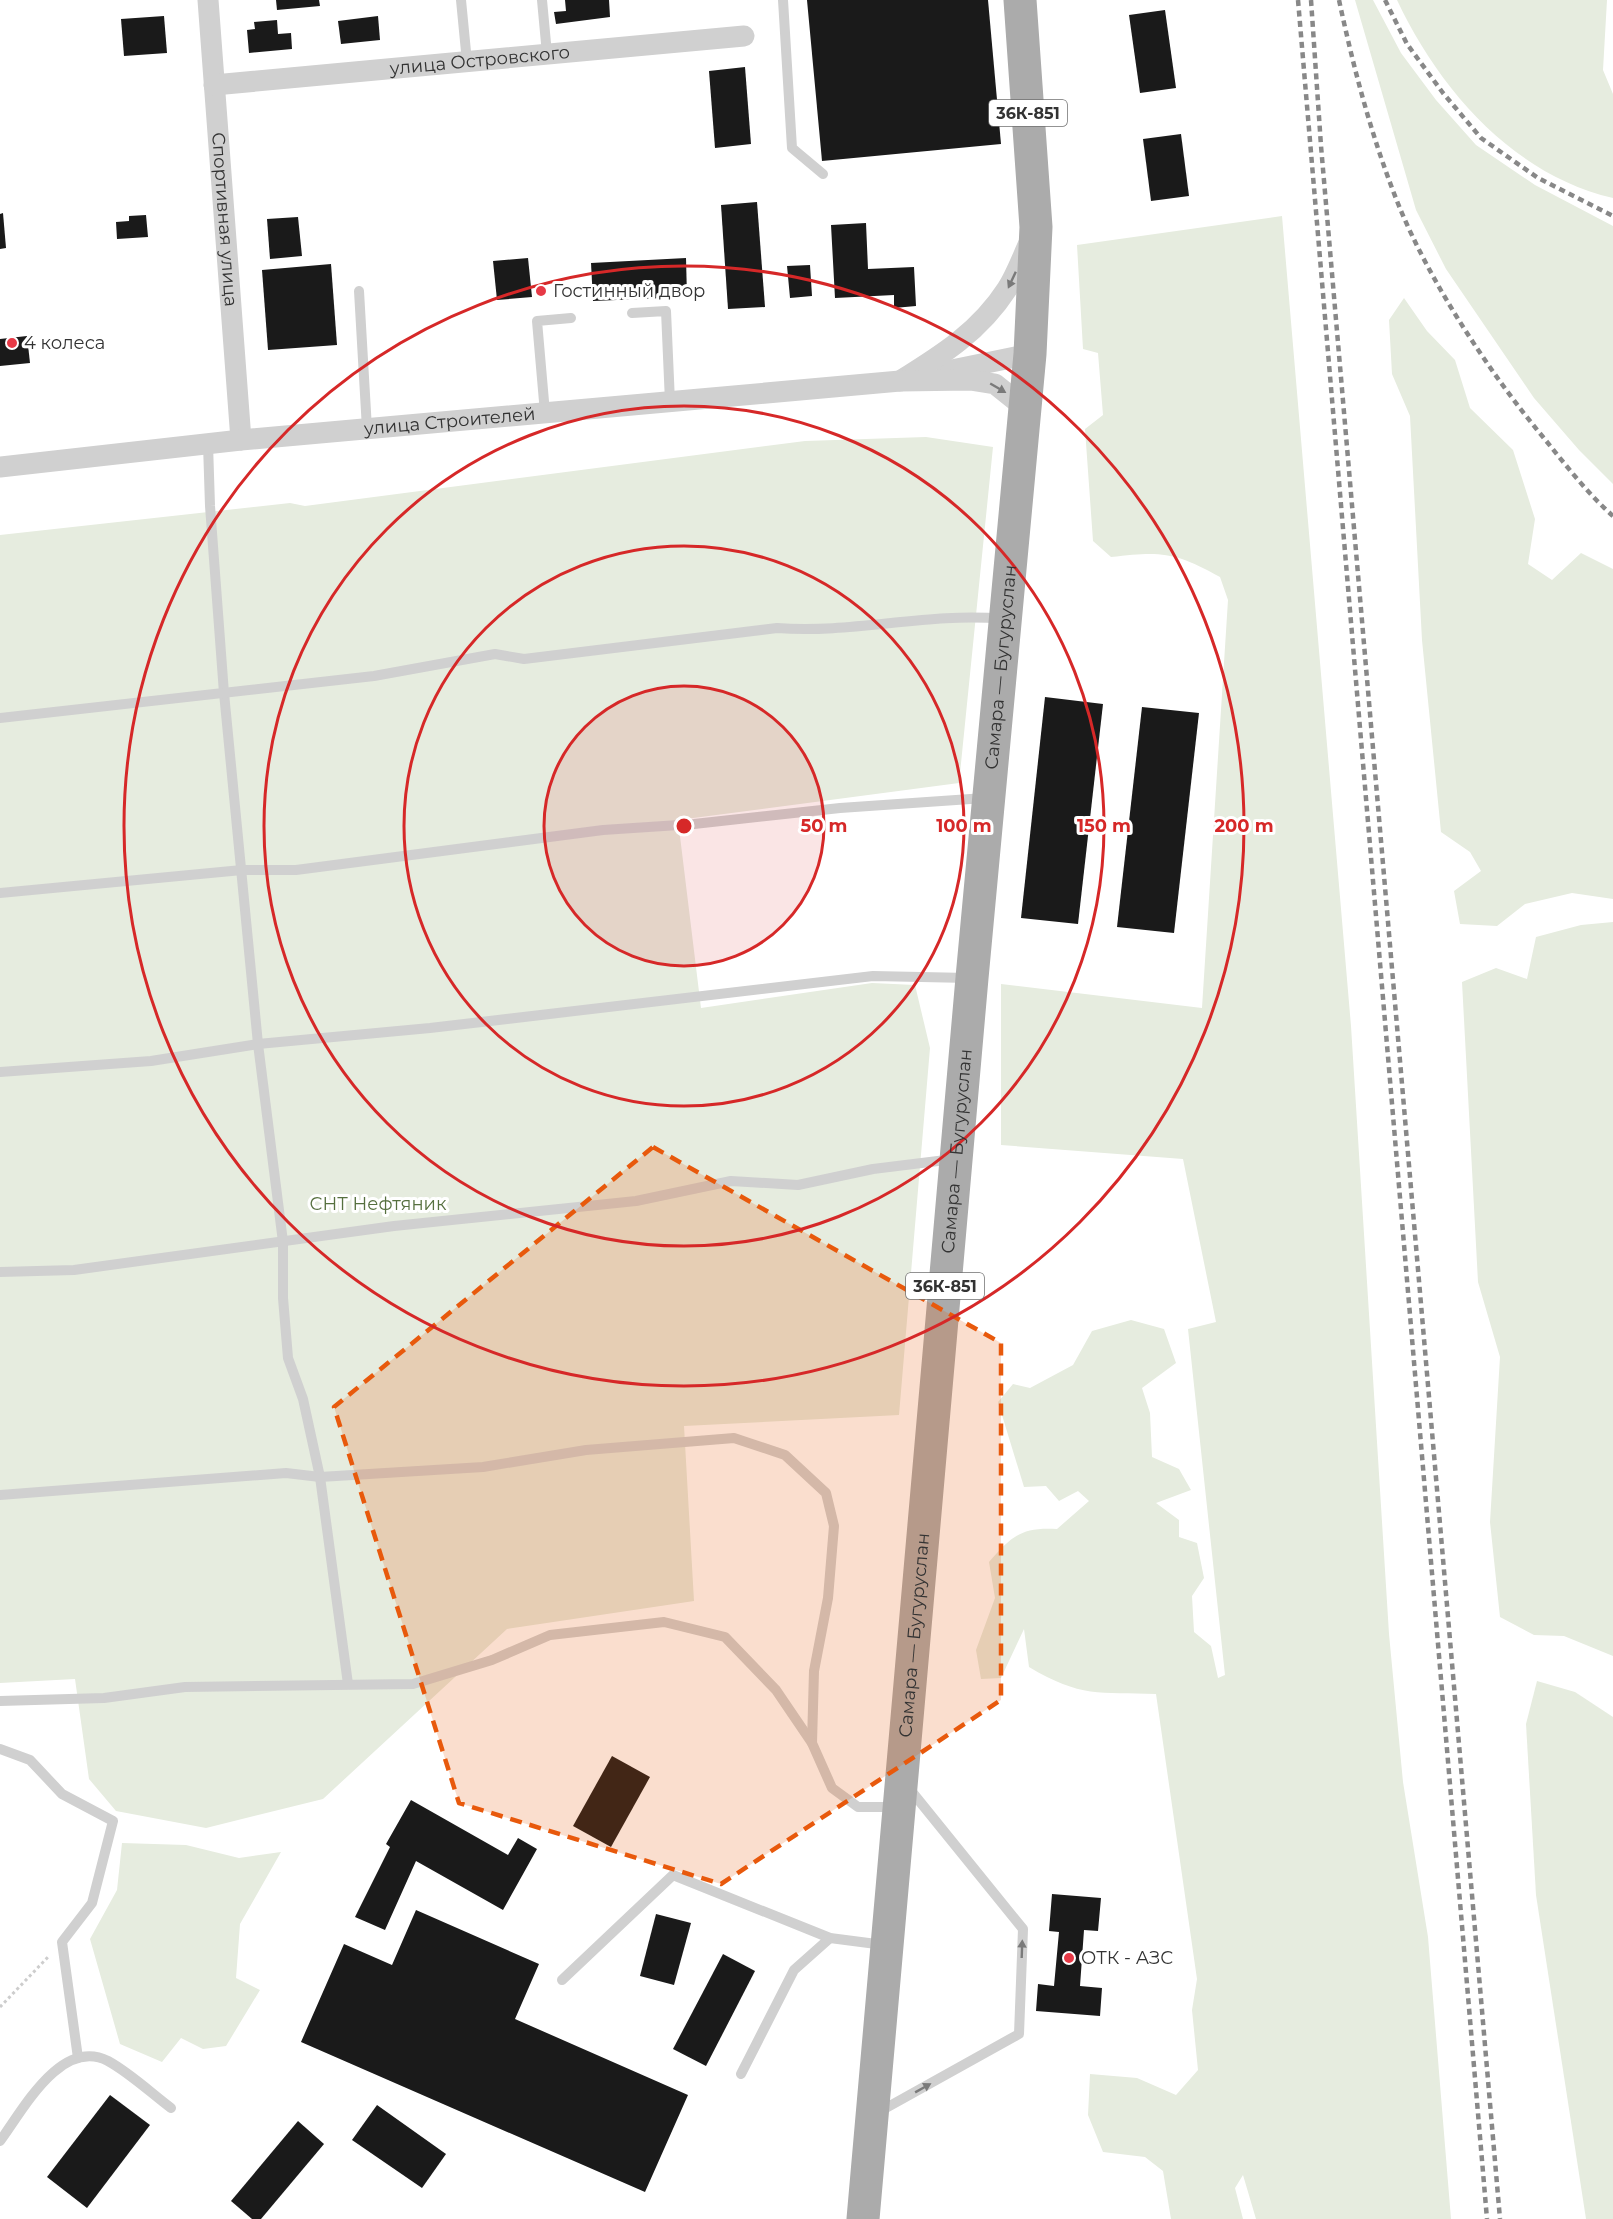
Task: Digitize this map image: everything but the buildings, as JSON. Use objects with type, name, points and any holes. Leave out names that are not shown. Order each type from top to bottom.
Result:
[{"type":"main road","name":"36К-851","points":[[1020,0],[1036,226]]},
{"type":"main road","name":"Самара — Бугуруслан","points":[[863,2219],[988,798],[1026,409],[1036,226]]},
{"type":"street","name":"Спортивная улица","points":[[208,0],[241,441]]},
{"type":"street","name":"улица Островского","points":[[214,85],[744,36]]},
{"type":"street","points":[[900,381],[948,352],[980,325],[1008,288],[1036,226]]},
{"type":"street","points":[[900,381],[1030,354]]},
{"type":"street","points":[[900,381],[970,380],[996,384],[1026,409]]},
{"type":"street","name":"улица Строителей","points":[[0,467],[208,444],[900,381]]},
{"type":"lane","points":[[461,0],[467,62]]},
{"type":"lane","points":[[542,0],[547,54]]},
{"type":"lane","points":[[783,0],[792,147],[824,174]]},
{"type":"lane","points":[[359,291],[367,429]]},
{"type":"lane","points":[[632,313],[666,311],[670,402]]},
{"type":"lane","points":[[545,413],[537,321],[571,318]]},
{"type":"lane","points":[[208,444],[210,506],[224,693],[258,1044],[283,1242],[283,1298],[288,1358],[303,1399],[320,1477],[348,1684]]},
{"type":"lane","points":[[0,718],[374,676],[495,654],[524,659],[777,628],[813,631],[972,616],[1005,619]]},
{"type":"lane","points":[[0,893],[242,870],[296,870],[603,830],[694,825],[840,808],[988,798]]},
{"type":"lane","points":[[0,1072],[150,1061],[258,1044],[452,1026],[873,976],[972,978]]},
{"type":"lane","points":[[0,1272],[74,1269],[394,1226],[636,1201],[731,1181],[798,1185],[873,1169],[956,1159]]},
{"type":"lane","points":[[0,1495],[286,1473],[320,1477],[483,1467],[586,1450],[734,1438],[785,1455],[826,1493],[834,1526],[828,1598],[814,1671],[812,1743]]},
{"type":"lane","points":[[0,1701],[104,1698],[185,1688],[413,1684],[492,1660],[550,1635],[664,1622],[725,1637],[776,1690],[812,1743],[832,1788],[858,1807],[900,1793],[1023,1929],[1019,2034],[872,2116]]},
{"type":"lane","points":[[0,1749],[30,1760],[62,1794],[113,1821],[92,1903],[63,1942],[78,2058]]},
{"type":"lane","points":[[562,1980],[673,1875],[830,1938],[887,1945]]},
{"type":"lane","points":[[741,2074],[794,1970],[830,1938]]},
{"type":"lane","points":[[0,2141],[50,2074],[64,2062],[78,2058],[93,2056],[108,2061],[171,2108]]},
{"type":"path","points":[[0,2007],[63,1942]]},
{"type":"highlighted area","points":[[653,1147],[1001,1343],[1001,1700],[721,1884],[459,1803],[334,1407]]},
{"type":"green space","points":[[1355,0],[1373,0],[1401,53],[1436,100],[1476,145],[1535,185],[1613,226],[1613,484],[1579,450],[1534,398],[1446,269],[1416,210]]},
{"type":"green space","points":[[1397,0],[1607,0],[1603,70],[1613,94],[1613,198],[1577,187],[1543,170],[1512,149],[1483,124],[1457,96],[1434,65]]},
{"type":"green space","points":[[1282,216],[1351,1026],[1389,1634],[1403,1782],[1428,1937],[1451,2219],[1256,2219],[1243,2175],[1235,2188],[1243,2219],[1171,2219],[1163,2171],[1145,2157],[1103,2152],[1088,2115],[1090,2074],[1137,2078],[1176,2095],[1198,2070],[1192,2010],[1197,1979],[1156,1694],[1104,1693],[1077,1689],[1047,1677],[1029,1667],[1024,1629],[1001,1678],[981,1679],[976,1650],[995,1598],[989,1562],[1018,1535],[1034,1530],[1057,1529],[1089,1501],[1078,1491],[1059,1501],[1046,1486],[1024,1487],[998,1402],[1013,1384],[1030,1388],[1073,1365],[1092,1331],[1131,1320],[1164,1329],[1176,1363],[1142,1388],[1150,1413],[1152,1457],[1179,1469],[1191,1490],[1156,1503],[1179,1520],[1179,1537],[1197,1543],[1204,1578],[1192,1596],[1194,1632],[1211,1646],[1218,1678],[1225,1675],[1188,1329],[1216,1322],[1183,1159],[1001,1145],[1001,984],[1202,1008],[1228,600],[1220,577],[1191,562],[1156,554],[1111,557],[1093,541],[1085,429],[1103,415],[1098,353],[1083,349],[1077,245]]},
{"type":"green space","points":[[1404,298],[1427,331],[1455,360],[1470,408],[1513,450],[1535,519],[1528,564],[1552,580],[1581,553],[1613,569],[1613,899],[1572,893],[1525,904],[1497,926],[1460,924],[1454,891],[1481,871],[1470,852],[1441,832],[1422,640],[1410,416],[1392,374],[1389,320]]},
{"type":"green space","name":"СНТ Нефтяник","points":[[926,437],[993,447],[959,783],[678,820],[701,1008],[872,983],[915,985],[930,1048],[899,1415],[684,1426],[694,1601],[507,1629],[323,1799],[206,1828],[116,1811],[89,1779],[75,1679],[0,1683],[0,535],[290,503],[305,506],[805,441]]},
{"type":"green space","points":[[1613,922],[1613,1656],[1564,1636],[1534,1635],[1500,1617],[1490,1522],[1500,1357],[1478,1282],[1462,982],[1496,968],[1527,979],[1536,937],[1581,925]]},
{"type":"green space","points":[[1537,1681],[1575,1692],[1613,1717],[1613,2219],[1586,2219],[1536,1895],[1526,1724]]},
{"type":"green space","points":[[122,1843],[186,1845],[239,1858],[281,1852],[240,1924],[236,1978],[260,1990],[226,2046],[203,2049],[181,2038],[162,2062],[120,2044],[90,1939],[117,1890]]},
{"type":"railway","points":[[1298,0],[1487,2219]]},
{"type":"railway","points":[[1311,0],[1321,146],[1500,2219]]},
{"type":"railway","points":[[1339,0],[1357,78],[1380,155],[1399,206],[1427,266],[1482,356],[1502,384],[1576,478],[1613,516]]},
{"type":"railway","points":[[1385,0],[1407,44],[1443,93],[1481,138],[1538,178],[1613,216]]},
{"type":"place","name":"Гостинный двор","points":[[541,291]]},
{"type":"place","name":"4 колеса","points":[[12,343]]},
{"type":"place","name":"ОТК - АЗС","points":[[1069,1958]]}]
